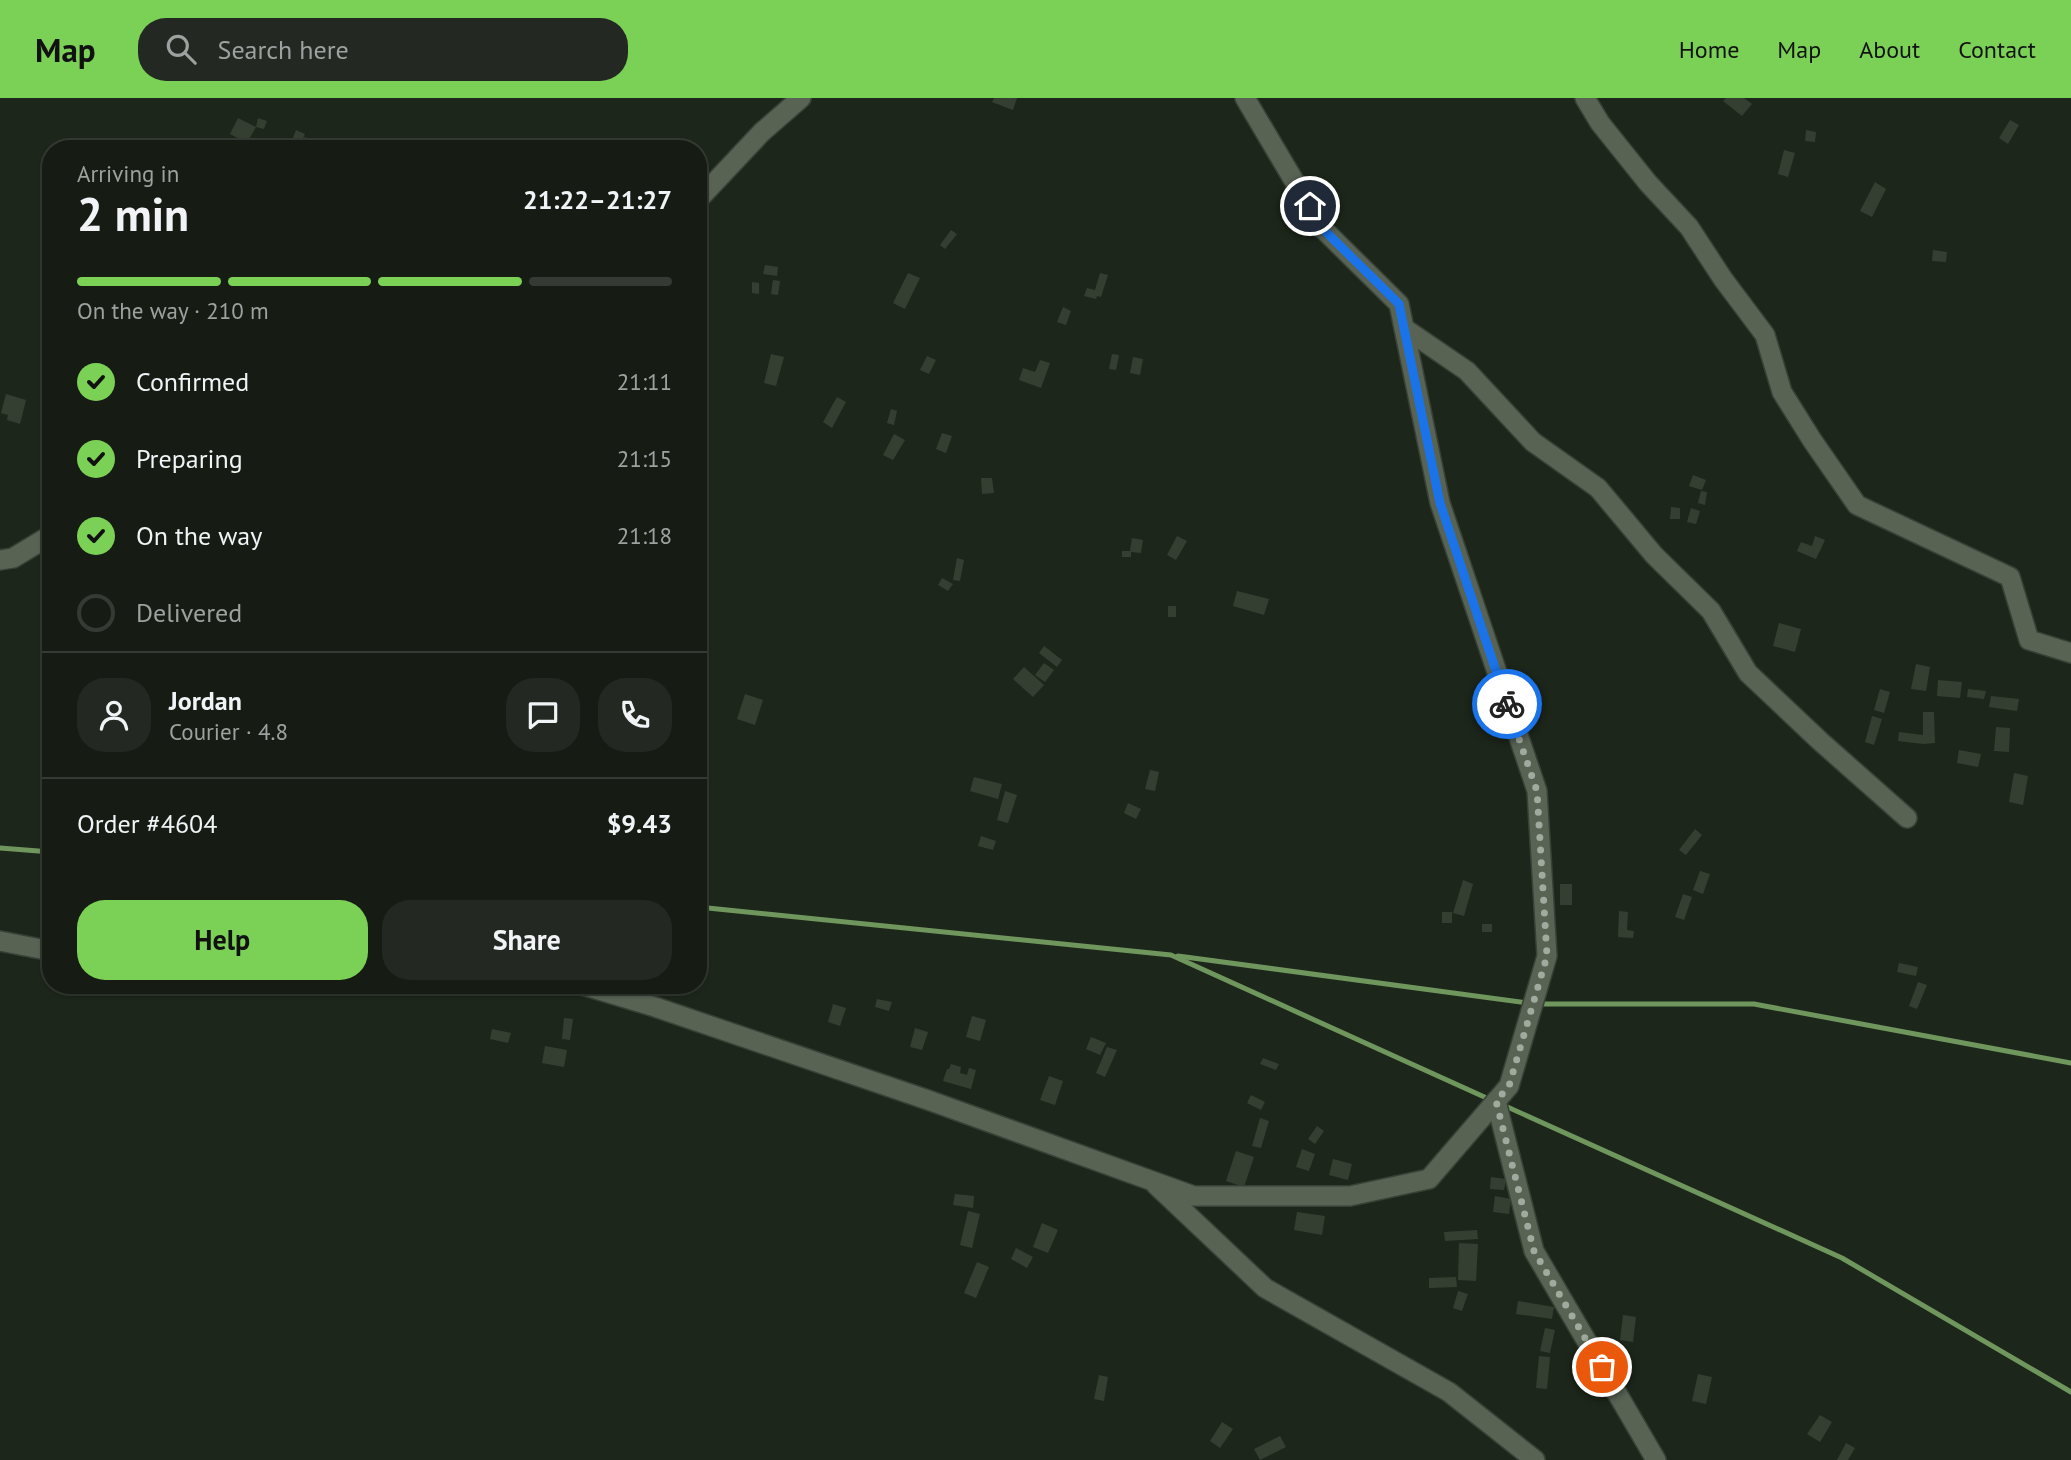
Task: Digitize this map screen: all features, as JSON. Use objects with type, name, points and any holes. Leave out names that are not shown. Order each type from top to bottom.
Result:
[{"type":"street","points":[[707,190],[762,132],[801,98]]},
{"type":"street","points":[[612,994],[915,1096],[1195,1196],[1350,1196],[1429,1179],[1509,1086],[1547,956],[1537,791],[1440,503],[1399,304],[1322,228],[1245,98]]},
{"type":"street","points":[[1585,98],[1600,123],[1648,183],[1689,227],[1723,279],[1765,335],[1782,392],[1857,505],[2010,577],[2029,640],[2071,653]]},
{"type":"street","points":[[1404,328],[1467,371],[1533,442],[1598,488],[1654,555],[1711,611],[1748,673],[1907,818]]},
{"type":"street","points":[[0,560],[13,558],[42,540]]},
{"type":"street","points":[[0,941],[42,949]]},
{"type":"street","points":[[1496,1101],[1534,1251],[1656,1460]]},
{"type":"street","points":[[1150,1180],[1265,1288],[1449,1392],[1535,1460]]},
{"type":"building","points":[[994,98],[1017,98],[1013,110],[992,102]]},
{"type":"building","points":[[1726,98],[1744,98],[1752,104],[1742,116],[1723,101]]},
{"type":"building","points":[[238,118],[256,127],[249,140],[241,140],[230,134]]},
{"type":"building","points":[[258,118],[267,121],[264,129],[256,127]]},
{"type":"building","points":[[2010,120],[2019,125],[2008,144],[1999,138]]},
{"type":"building","points":[[296,130],[305,134],[302,140],[292,140]]},
{"type":"building","points":[[1806,130],[1816,132],[1815,142],[1805,141]]},
{"type":"building","points":[[1784,150],[1795,153],[1788,177],[1778,174]]},
{"type":"building","points":[[1875,182],[1886,189],[1872,217],[1860,211]]},
{"type":"building","points":[[951,230],[957,234],[945,249],[940,245]]},
{"type":"building","points":[[1933,250],[1947,252],[1946,262],[1932,261]]},
{"type":"building","points":[[765,265],[778,267],[777,276],[763,274]]},
{"type":"building","points":[[908,273],[920,278],[905,309],[893,303]]},
{"type":"building","points":[[1100,273],[1108,275],[1101,297],[1097,296],[1096,299],[1084,296],[1087,288],[1095,290]]},
{"type":"building","points":[[773,280],[780,281],[778,295],[771,294]]},
{"type":"building","points":[[752,282],[759,283],[759,294],[752,293]]},
{"type":"building","points":[[1063,307],[1071,311],[1066,325],[1057,322]]},
{"type":"building","points":[[771,354],[784,357],[776,386],[764,383]]},
{"type":"building","points":[[1112,354],[1119,355],[1116,370],[1109,369]]},
{"type":"building","points":[[927,356],[936,360],[929,374],[920,370]]},
{"type":"building","points":[[1133,357],[1143,359],[1140,375],[1130,373]]},
{"type":"building","points":[[1040,360],[1050,363],[1041,388],[1019,380],[1023,368],[1035,372]]},
{"type":"building","points":[[6,394],[26,400],[20,424],[7,420],[8,415],[1,413]]},
{"type":"building","points":[[837,397],[846,402],[832,428],[823,422]]},
{"type":"building","points":[[891,409],[897,411],[894,425],[887,423]]},
{"type":"building","points":[[942,433],[952,436],[946,453],[936,449]]},
{"type":"building","points":[[894,434],[905,440],[893,460],[883,455]]},
{"type":"building","points":[[1693,475],[1706,480],[1702,490],[1689,486]]},
{"type":"building","points":[[981,478],[992,478],[994,493],[982,494]]},
{"type":"building","points":[[1701,491],[1707,492],[1705,505],[1698,503]]},
{"type":"building","points":[[1671,507],[1680,508],[1680,519],[1670,519]]},
{"type":"building","points":[[1691,508],[1700,511],[1696,524],[1687,522]]},
{"type":"building","points":[[1177,536],[1187,541],[1176,560],[1167,555]]},
{"type":"building","points":[[1815,536],[1825,540],[1816,559],[1797,551],[1801,542],[1812,546]]},
{"type":"building","points":[[1132,538],[1143,540],[1141,553],[1131,552],[1131,557],[1122,557],[1122,551],[1130,551]]},
{"type":"building","points":[[957,558],[964,560],[960,581],[953,580]]},
{"type":"building","points":[[942,578],[953,584],[948,591],[938,585]]},
{"type":"building","points":[[1237,591],[1269,599],[1264,615],[1233,606]]},
{"type":"building","points":[[1168,606],[1176,606],[1176,617],[1168,617]]},
{"type":"building","points":[[1779,623],[1801,629],[1795,652],[1773,646]]},
{"type":"building","points":[[1044,646],[1062,660],[1057,667],[1039,653]]},
{"type":"building","points":[[1044,663],[1054,670],[1045,682],[1035,675]]},
{"type":"building","points":[[1916,664],[1930,667],[1926,691],[1911,689]]},
{"type":"building","points":[[1024,667],[1044,685],[1033,697],[1013,679]]},
{"type":"building","points":[[1938,680],[1962,682],[1960,698],[1937,696]]},
{"type":"building","points":[[1880,689],[1890,692],[1884,713],[1874,710]]},
{"type":"building","points":[[1968,689],[1986,691],[1984,699],[1967,697]]},
{"type":"building","points":[[745,694],[763,700],[755,725],[737,719]]},
{"type":"building","points":[[1991,696],[2019,699],[2017,711],[1989,707]]},
{"type":"building","points":[[1923,712],[1934,712],[1935,743],[1898,741],[1899,732],[1923,735]]},
{"type":"building","points":[[1872,716],[1882,719],[1874,745],[1865,742]]},
{"type":"building","points":[[1996,727],[2010,728],[2009,752],[1994,751]]},
{"type":"building","points":[[1959,750],[1981,754],[1978,767],[1957,763]]},
{"type":"building","points":[[1150,770],[1159,772],[1155,791],[1145,789]]},
{"type":"building","points":[[2014,773],[2028,776],[2023,805],[2009,802]]},
{"type":"building","points":[[974,777],[1002,784],[998,799],[970,791]]},
{"type":"building","points":[[1005,791],[1017,795],[1008,823],[997,820]]},
{"type":"building","points":[[1128,803],[1141,809],[1136,819],[1124,813]]},
{"type":"building","points":[[1695,829],[1702,835],[1686,855],[1679,850]]},
{"type":"building","points":[[981,836],[996,841],[993,850],[978,846]]},
{"type":"building","points":[[1700,871],[1710,874],[1703,894],[1693,890]]},
{"type":"building","points":[[1463,880],[1473,884],[1464,916],[1453,913]]},
{"type":"building","points":[[1560,884],[1572,884],[1572,905],[1560,905]]},
{"type":"building","points":[[1683,894],[1692,897],[1684,920],[1675,917]]},
{"type":"building","points":[[1619,911],[1628,912],[1627,930],[1634,931],[1633,938],[1618,937]]},
{"type":"building","points":[[1442,912],[1452,912],[1452,923],[1442,923]]},
{"type":"building","points":[[1482,924],[1492,924],[1492,932],[1482,932]]},
{"type":"building","points":[[1899,963],[1918,967],[1916,976],[1897,972]]},
{"type":"building","points":[[1918,982],[1927,985],[1917,1009],[1909,1006]]},
{"type":"building","points":[[877,999],[892,1002],[889,1011],[875,1007]]},
{"type":"building","points":[[833,1004],[846,1008],[840,1026],[828,1022]]},
{"type":"building","points":[[972,1016],[986,1020],[980,1041],[966,1037]]},
{"type":"building","points":[[564,1018],[573,1019],[570,1040],[562,1039]]},
{"type":"building","points":[[915,1028],[928,1032],[922,1050],[910,1047]]},
{"type":"building","points":[[492,1029],[511,1033],[508,1043],[490,1039]]},
{"type":"building","points":[[1091,1037],[1106,1043],[1100,1055],[1086,1049]]},
{"type":"building","points":[[545,1046],[567,1050],[564,1067],[542,1063]]},
{"type":"building","points":[[1107,1047],[1117,1050],[1105,1077],[1096,1073]]},
{"type":"building","points":[[1263,1058],[1279,1064],[1276,1070],[1260,1064]]},
{"type":"building","points":[[951,1064],[961,1067],[960,1073],[967,1075],[969,1068],[976,1070],[971,1089],[943,1081]]},
{"type":"building","points":[[1049,1076],[1063,1081],[1055,1105],[1040,1100]]},
{"type":"building","points":[[1251,1095],[1265,1102],[1261,1110],[1247,1103]]},
{"type":"building","points":[[1260,1118],[1269,1121],[1261,1148],[1252,1146]]},
{"type":"building","points":[[1317,1126],[1324,1131],[1315,1144],[1308,1139]]},
{"type":"building","points":[[1302,1149],[1315,1154],[1309,1171],[1296,1167]]},
{"type":"building","points":[[1236,1151],[1254,1157],[1244,1187],[1226,1181]]},
{"type":"building","points":[[1333,1159],[1352,1164],[1348,1180],[1329,1175]]},
{"type":"building","points":[[1491,1177],[1506,1179],[1504,1190],[1490,1189]]},
{"type":"building","points":[[955,1194],[974,1196],[973,1208],[953,1205]]},
{"type":"building","points":[[1495,1196],[1511,1199],[1509,1214],[1493,1212]]},
{"type":"building","points":[[968,1211],[980,1214],[972,1248],[960,1245]]},
{"type":"building","points":[[1297,1212],[1325,1216],[1322,1235],[1294,1230]]},
{"type":"building","points":[[1042,1223],[1058,1230],[1048,1253],[1033,1247]]},
{"type":"building","points":[[1477,1230],[1478,1239],[1445,1241],[1444,1232]]},
{"type":"building","points":[[1459,1243],[1478,1244],[1476,1281],[1458,1280]]},
{"type":"building","points":[[1016,1248],[1033,1257],[1027,1268],[1011,1259]]},
{"type":"building","points":[[977,1262],[989,1267],[976,1298],[964,1293]]},
{"type":"building","points":[[1456,1277],[1457,1287],[1429,1288],[1429,1278]]},
{"type":"building","points":[[1458,1291],[1468,1294],[1462,1311],[1453,1308]]},
{"type":"building","points":[[1518,1301],[1554,1307],[1552,1319],[1516,1314]]},
{"type":"building","points":[[1623,1315],[1636,1317],[1633,1342],[1620,1340]]},
{"type":"building","points":[[1545,1328],[1555,1330],[1550,1353],[1540,1351]]},
{"type":"building","points":[[1539,1356],[1550,1357],[1547,1389],[1536,1388]]},
{"type":"building","points":[[1698,1374],[1712,1377],[1706,1404],[1692,1401]]},
{"type":"building","points":[[1099,1375],[1108,1377],[1104,1401],[1094,1399]]},
{"type":"building","points":[[1820,1415],[1832,1422],[1820,1442],[1807,1434]]},
{"type":"building","points":[[1222,1422],[1233,1429],[1220,1448],[1210,1441]]},
{"type":"building","points":[[1280,1436],[1286,1447],[1260,1460],[1254,1449]]},
{"type":"building","points":[[1846,1443],[1855,1448],[1848,1460],[1837,1460]]},
{"type":"waterway","points":[[0,848],[42,851]]},
{"type":"waterway","points":[[707,908],[1171,955],[1491,1100]]},
{"type":"waterway","points":[[1178,956],[1528,1003]]},
{"type":"waterway","points":[[1538,1004],[1754,1004],[2071,1063]]},
{"type":"waterway","points":[[1503,1105],[1842,1258],[2071,1392]]},
{"type":"way so far","points":[[1507,704],[1537,791],[1547,956],[1509,1086],[1496,1101],[1534,1251],[1602,1367]]},
{"type":"route","points":[[1310,206],[1322,228],[1399,304],[1440,503],[1507,704]]}]
